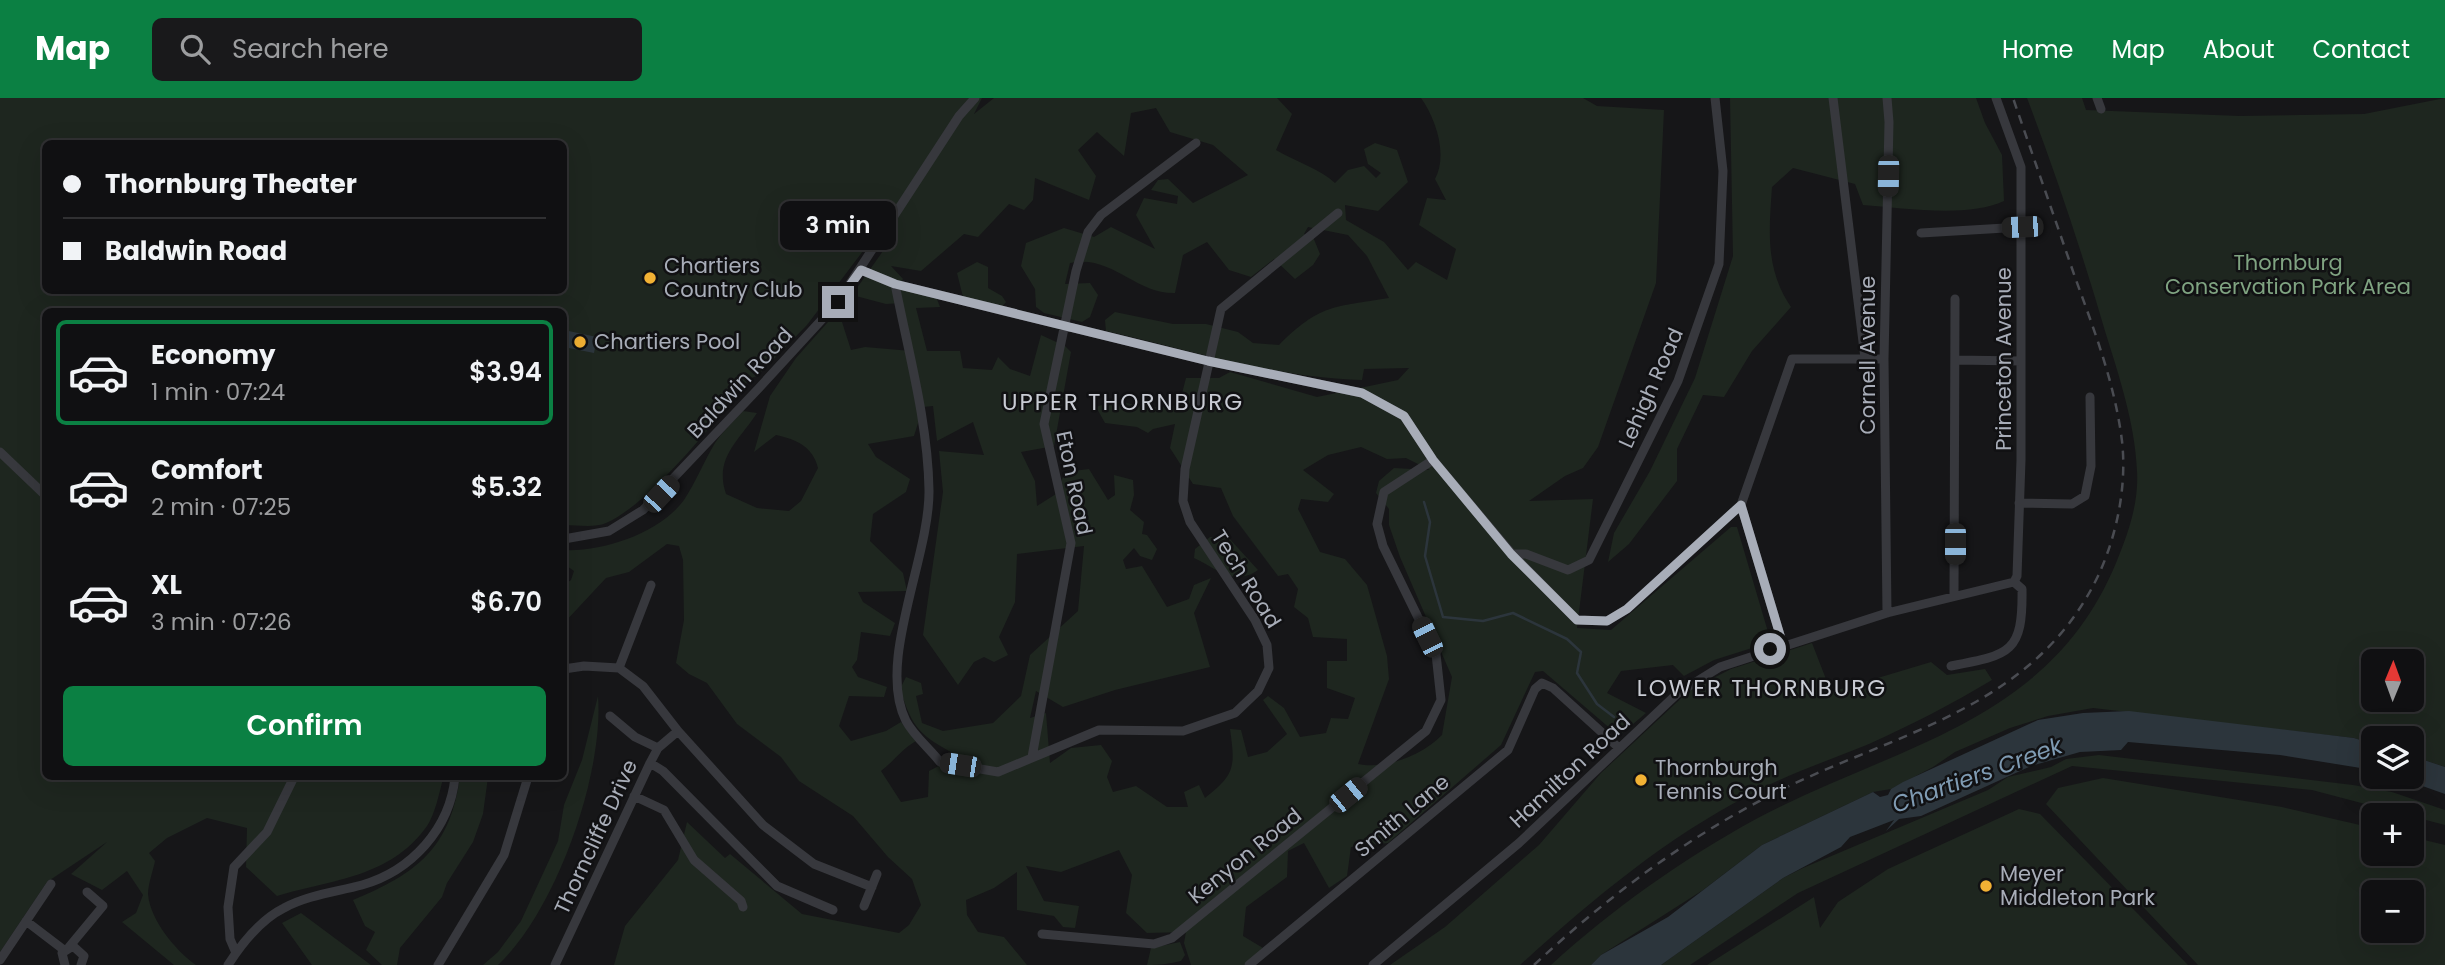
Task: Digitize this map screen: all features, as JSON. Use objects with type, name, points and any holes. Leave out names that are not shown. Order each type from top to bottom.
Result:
[{"type":"street","name":"Baldwin Road","points":[[567,539],[609,531],[643,510],[781,365],[838,302],[959,116],[975,98]]},
{"type":"street","name":"Lehigh Road","points":[[1511,554],[1526,554],[1568,570],[1589,560],[1678,381],[1719,264],[1723,171],[1715,98]]},
{"type":"street","points":[[1833,98],[1865,358]]},
{"type":"street","name":"Cornell Avenue","points":[[1886,613],[1884,359],[1889,122],[1887,98]]},
{"type":"street","name":"Princeton Avenue","points":[[1996,98],[2021,167],[2019,503],[2017,576],[2014,582]]},
{"type":"street","points":[[2097,98],[2101,109]]},
{"type":"street","name":"Eton Road","points":[[1032,757],[1071,543],[1044,424],[1063,325],[1088,232],[1101,215],[1196,142]]},
{"type":"street","name":"Tech Road","points":[[895,284],[928,463],[929,493],[922,551],[897,656],[898,689],[906,721],[940,762],[998,772],[1099,730],[1183,731],[1235,713],[1258,691],[1269,668],[1267,645],[1255,620],[1190,522],[1183,500],[1185,469],[1221,309],[1338,213]]},
{"type":"street","points":[[1921,233],[2022,227]]},
{"type":"street","points":[[861,270],[895,284],[1208,361],[1362,393],[1404,416],[1433,460],[1511,554],[1577,620],[1607,621],[1627,609],[1741,505],[1792,359],[1884,359]]},
{"type":"street","points":[[1954,596],[1955,299]]},
{"type":"street","points":[[1956,360],[2021,361]]},
{"type":"street","points":[[2019,503],[2072,504],[2085,496],[2091,466],[2090,397]]},
{"type":"street","points":[[0,452],[42,492]]},
{"type":"street","name":"Kenyon Road","points":[[1042,934],[1154,944],[1172,938],[1426,732],[1441,700],[1436,654],[1383,546],[1377,524],[1384,492],[1433,460]]},
{"type":"street","points":[[1741,505],[1783,645]]},
{"type":"street","points":[[1951,666],[1988,659],[2018,641],[2023,626],[2022,589],[2014,582]]},
{"type":"street","name":"Hamilton Road","points":[[1373,965],[1519,843],[1678,693],[1720,667],[1886,613],[2014,582]]},
{"type":"street","points":[[619,668],[650,585]]},
{"type":"street","points":[[567,669],[584,666],[619,668],[643,686],[678,732],[763,825],[814,864],[872,887]]},
{"type":"street","name":"Smith Lane","points":[[1249,965],[1508,750],[1537,686],[1542,683],[1553,688],[1619,748]]},
{"type":"street","points":[[610,716],[635,737],[658,748]]},
{"type":"street","name":"Thorncliffe Drive","points":[[555,965],[650,763],[658,748],[678,732]]},
{"type":"street","points":[[650,763],[663,771],[777,886],[833,909]]},
{"type":"street","points":[[236,953],[230,939],[228,907],[234,867],[267,832],[293,780]]},
{"type":"street","points":[[228,965],[251,933],[281,909],[310,897],[378,880],[409,861],[422,849],[442,821],[454,780]]},
{"type":"street","points":[[438,965],[505,855],[527,780]]},
{"type":"street","points":[[634,796],[664,810],[694,860],[741,901],[743,907]]},
{"type":"street","points":[[864,906],[877,874]]},
{"type":"street","points":[[0,960],[51,884]]},
{"type":"street","points":[[65,965],[62,956],[66,948],[103,906],[87,892]]},
{"type":"street","points":[[26,920],[66,948],[82,951],[85,964]]},
{"type":"green space","points":[[0,98],[982,98],[974,114],[994,98],[1277,98],[1292,114],[1276,150],[1315,169],[1335,183],[1348,170],[1364,166],[1376,178],[1381,173],[1368,164],[1364,149],[1375,143],[1397,150],[1408,182],[1378,211],[1345,205],[1346,220],[1384,242],[1408,270],[1416,262],[1447,280],[1456,249],[1419,225],[1427,198],[1446,200],[1435,179],[1440,159],[1438,137],[1421,98],[1583,98],[1597,106],[1664,110],[1656,283],[1598,447],[1583,468],[1565,476],[1529,501],[1593,499],[1577,628],[1611,630],[1731,527],[1737,527],[1771,642],[1714,660],[1684,676],[1673,665],[1621,671],[1607,693],[1646,713],[1619,736],[1543,671],[1535,672],[1501,745],[1388,843],[1351,847],[1347,876],[1329,888],[1304,843],[1288,851],[1287,877],[1246,907],[1243,936],[1263,948],[1244,965],[1191,965],[1184,943],[1186,932],[1147,933],[1126,913],[1132,875],[1119,850],[1061,872],[1026,866],[1044,901],[1079,906],[1075,928],[1063,927],[1054,916],[1017,910],[1017,872],[994,888],[966,900],[967,915],[978,932],[1004,937],[1027,965],[614,965],[625,926],[678,860],[687,822],[725,858],[730,854],[802,914],[899,933],[909,925],[921,905],[912,879],[888,857],[853,816],[799,781],[781,757],[737,724],[707,683],[689,674],[676,663],[684,620],[683,560],[679,546],[667,544],[629,572],[606,578],[567,620],[567,583],[574,571],[567,566],[567,550],[596,548],[630,538],[646,531],[674,512],[684,500],[715,443],[743,411],[757,413],[726,460],[723,481],[726,494],[757,508],[789,511],[801,501],[818,468],[808,449],[796,441],[776,435],[754,452],[770,396],[796,358],[828,322],[842,322],[851,350],[865,347],[911,351],[902,303],[886,304],[852,295],[890,241],[863,251],[807,325],[757,376],[751,378],[663,479],[624,513],[606,523],[585,526],[567,525],[567,308],[42,308],[42,780],[443,780],[435,810],[427,826],[396,856],[359,874],[277,896],[246,867],[247,828],[207,818],[167,838],[149,853],[155,861],[148,890],[150,904],[165,934],[180,952],[196,965],[174,965],[122,922],[136,913],[143,895],[127,871],[102,890],[71,874],[107,842],[47,882],[0,952]],"holes":[[[1156,108],[1170,132],[1213,145],[1248,175],[1193,203],[1168,179],[1158,180],[1151,190],[1178,196],[1177,204],[1144,198],[1136,215],[1155,249],[1111,227],[1094,237],[1064,228],[1026,243],[1021,266],[1035,289],[1036,307],[1044,313],[1082,322],[1090,317],[1098,295],[1090,283],[1065,284],[1070,263],[1098,264],[1161,292],[1175,293],[1183,255],[1207,242],[1229,270],[1251,277],[1274,259],[1295,279],[1313,265],[1320,254],[1313,237],[1304,234],[1308,227],[1348,235],[1367,256],[1389,298],[1354,303],[1317,314],[1279,345],[1253,343],[1238,332],[1206,324],[1173,324],[1115,312],[1105,320],[1106,331],[1233,362],[1297,374],[1362,380],[1364,369],[1409,368],[1398,380],[1317,397],[1230,372],[1219,378],[1186,378],[1179,405],[1146,408],[1116,400],[1096,407],[1105,423],[1137,427],[1148,433],[1153,429],[1175,424],[1170,448],[1193,484],[1221,488],[1233,516],[1278,576],[1288,574],[1298,589],[1294,607],[1308,618],[1313,637],[1347,639],[1347,661],[1327,661],[1327,688],[1355,698],[1348,719],[1331,718],[1326,733],[1300,737],[1284,708],[1268,696],[1263,700],[1287,734],[1267,752],[1248,757],[1241,730],[1230,729],[1233,752],[1228,775],[1205,798],[1199,785],[1184,792],[1188,807],[1167,807],[1136,786],[1113,792],[1107,777],[1112,761],[1101,745],[1071,748],[1050,763],[1046,713],[1030,718],[1036,691],[1063,707],[1115,690],[1210,667],[1194,613],[1211,578],[1194,585],[1189,599],[1167,607],[1142,566],[1126,569],[1123,560],[1134,548],[1140,556],[1152,560],[1157,549],[1147,535],[1142,534],[1144,522],[1130,510],[1134,495],[1133,480],[1114,475],[1115,495],[1108,500],[1089,469],[1065,472],[1056,494],[1037,506],[1035,481],[1021,452],[1054,446],[1071,352],[1065,346],[1041,335],[1030,376],[1010,369],[998,357],[992,370],[963,368],[960,351],[927,351],[916,308],[940,307],[937,299],[898,287],[903,279],[891,266],[921,271],[964,234],[978,237],[1009,204],[1024,210],[1033,200],[1035,178],[1089,200],[1096,176],[1078,150],[1097,132],[1124,156],[1131,113]],[[933,406],[937,441],[973,422],[984,455],[939,451],[943,492],[923,635],[958,685],[974,662],[984,657],[994,662],[1008,655],[999,637],[1015,602],[1017,554],[1084,546],[1078,611],[1030,655],[1021,696],[993,723],[943,731],[922,723],[916,696],[923,694],[921,683],[906,677],[900,689],[914,723],[926,736],[958,756],[929,771],[928,797],[901,802],[881,771],[916,741],[901,722],[886,731],[851,741],[839,726],[849,696],[884,697],[887,687],[858,677],[852,667],[857,660],[861,632],[890,636],[895,623],[863,602],[858,592],[907,591],[903,573],[870,541],[873,514],[906,492],[910,479],[876,457],[868,444],[914,436],[923,407]],[[1361,447],[1387,459],[1406,458],[1430,470],[1394,468],[1379,481],[1376,493],[1389,509],[1389,525],[1400,557],[1452,677],[1442,735],[1414,755],[1380,765],[1358,764],[1389,679],[1387,656],[1367,585],[1345,559],[1320,552],[1298,509],[1301,499],[1328,502],[1334,494],[1303,470],[1328,455]]]},
{"type":"green space","points":[[1730,98],[1976,98],[1985,123],[2002,155],[2004,201],[1954,211],[1863,205],[1855,184],[1793,168],[1772,187],[1770,234],[1773,264],[1791,307],[1752,351],[1724,397],[1703,395],[1677,449],[1677,481],[1629,544],[1608,562],[1614,533],[1650,471],[1695,378],[1733,256]]},
{"type":"green space","name":"Thornburg Conservation Park Area","points":[[2027,98],[2082,98],[2086,110],[2240,116],[2364,114],[2445,98],[2445,767],[2424,760],[2424,726],[2361,726],[2361,740],[2093,708],[2048,716],[2010,728],[1955,752],[1891,789],[1873,792],[1762,845],[1703,890],[1601,955],[1591,965],[1551,965],[1623,905],[1729,834],[1808,793],[1963,724],[2009,696],[2051,661],[2087,617],[2116,563],[2128,530],[2136,495],[2136,453],[2130,417],[2116,365]]},
{"type":"green space","points":[[977,262],[988,267],[988,288],[1002,296],[1006,302],[1001,308],[963,297],[957,273]]},
{"type":"green space","points":[[1210,537],[1228,537],[1258,570],[1249,575],[1234,577],[1194,558],[1195,549]]},
{"type":"green space","points":[[1812,643],[1831,692],[1931,662],[1947,675],[1985,669],[1992,680],[1947,706],[1869,744],[1780,780],[1719,812],[1630,872],[1520,965],[1390,965],[1445,927],[1539,845],[1601,773],[1690,690],[1731,669]]},
{"type":"green space","points":[[598,696],[598,728],[593,763],[572,840],[557,877],[519,941],[498,965],[483,965],[498,952],[521,921],[558,841],[564,805],[582,760]]},
{"type":"green space","points":[[2099,755],[2353,785],[2361,786],[2361,789],[2392,792],[2445,810],[2445,825],[2424,819],[2424,803],[2361,803],[2312,790],[2072,766],[1798,893],[1690,965],[1661,965],[1783,878],[1988,790],[2008,777],[2051,767],[2066,759]]},
{"type":"green space","points":[[2103,778],[2282,807],[2361,825],[2361,866],[2424,866],[2424,840],[2445,845],[2445,965],[2198,965],[2046,804],[2058,788]]},
{"type":"green space","points":[[459,780],[488,780],[483,814],[473,842],[447,883],[442,897],[400,948],[397,965],[382,965],[366,950],[375,932],[365,926],[353,900],[396,879],[427,855],[439,840],[455,802]]},
{"type":"green space","name":"Meyer Middleton Park","points":[[2019,809],[2040,814],[2188,965],[1707,965],[1814,897],[1820,928],[1838,902],[1888,869]]},
{"type":"green space","points":[[301,913],[371,965],[312,965],[282,923]]},
{"type":"green space","points":[[1180,942],[1185,955],[1181,961],[1147,965],[1151,948]]},
{"type":"water","name":"Chartiers Pool","points":[[567,331],[597,337],[594,353],[567,348]]},
{"type":"water","name":"Chartiers Creek","points":[[2129,711],[2354,738],[2361,740],[2361,768],[2280,755],[2128,742],[2121,750],[2080,752],[2031,766],[1921,816],[1899,819],[1886,831],[1894,820],[1850,837],[1841,847],[1783,878],[1661,965],[1591,965],[1601,955],[1668,917],[1762,845],[1873,792],[1880,797],[1888,795],[1891,789],[1903,782],[2038,720],[2083,713]]},
{"type":"water","points":[[2424,760],[2445,767],[2445,794],[2424,787]]},
{"type":"waterway","points":[[1424,502],[1430,522],[1425,556],[1443,617],[1483,621],[1513,613],[1567,639],[1581,652],[1577,673],[1597,704],[1614,717]]},
{"type":"railway","points":[[1534,965],[1617,894],[1675,852],[1735,814],[1814,775],[1954,714],[1997,689],[2036,659],[2070,622],[2098,576],[2115,527],[2122,493],[2123,458],[2119,420],[2097,339],[2013,98]]},
{"type":"place","name":"Chartiers Country Club","points":[[650,278]]},
{"type":"place","name":"Chartiers Pool","points":[[580,342]]},
{"type":"place","name":"Thornburgh Tennis Court","points":[[1641,780]]},
{"type":"place","name":"Meyer Middleton Park","points":[[1986,886]]},
{"type":"district","name":"UPPER THORNBURG","points":[[1123,402]]},
{"type":"district","name":"LOWER THORNBURG","points":[[1762,688]]},
{"type":"route","points":[[838,302],[861,270],[895,284],[1155,348],[1362,393],[1404,416],[1433,460],[1511,554],[1577,620],[1607,621],[1627,609],[1741,505],[1783,645],[1770,649]]}]
